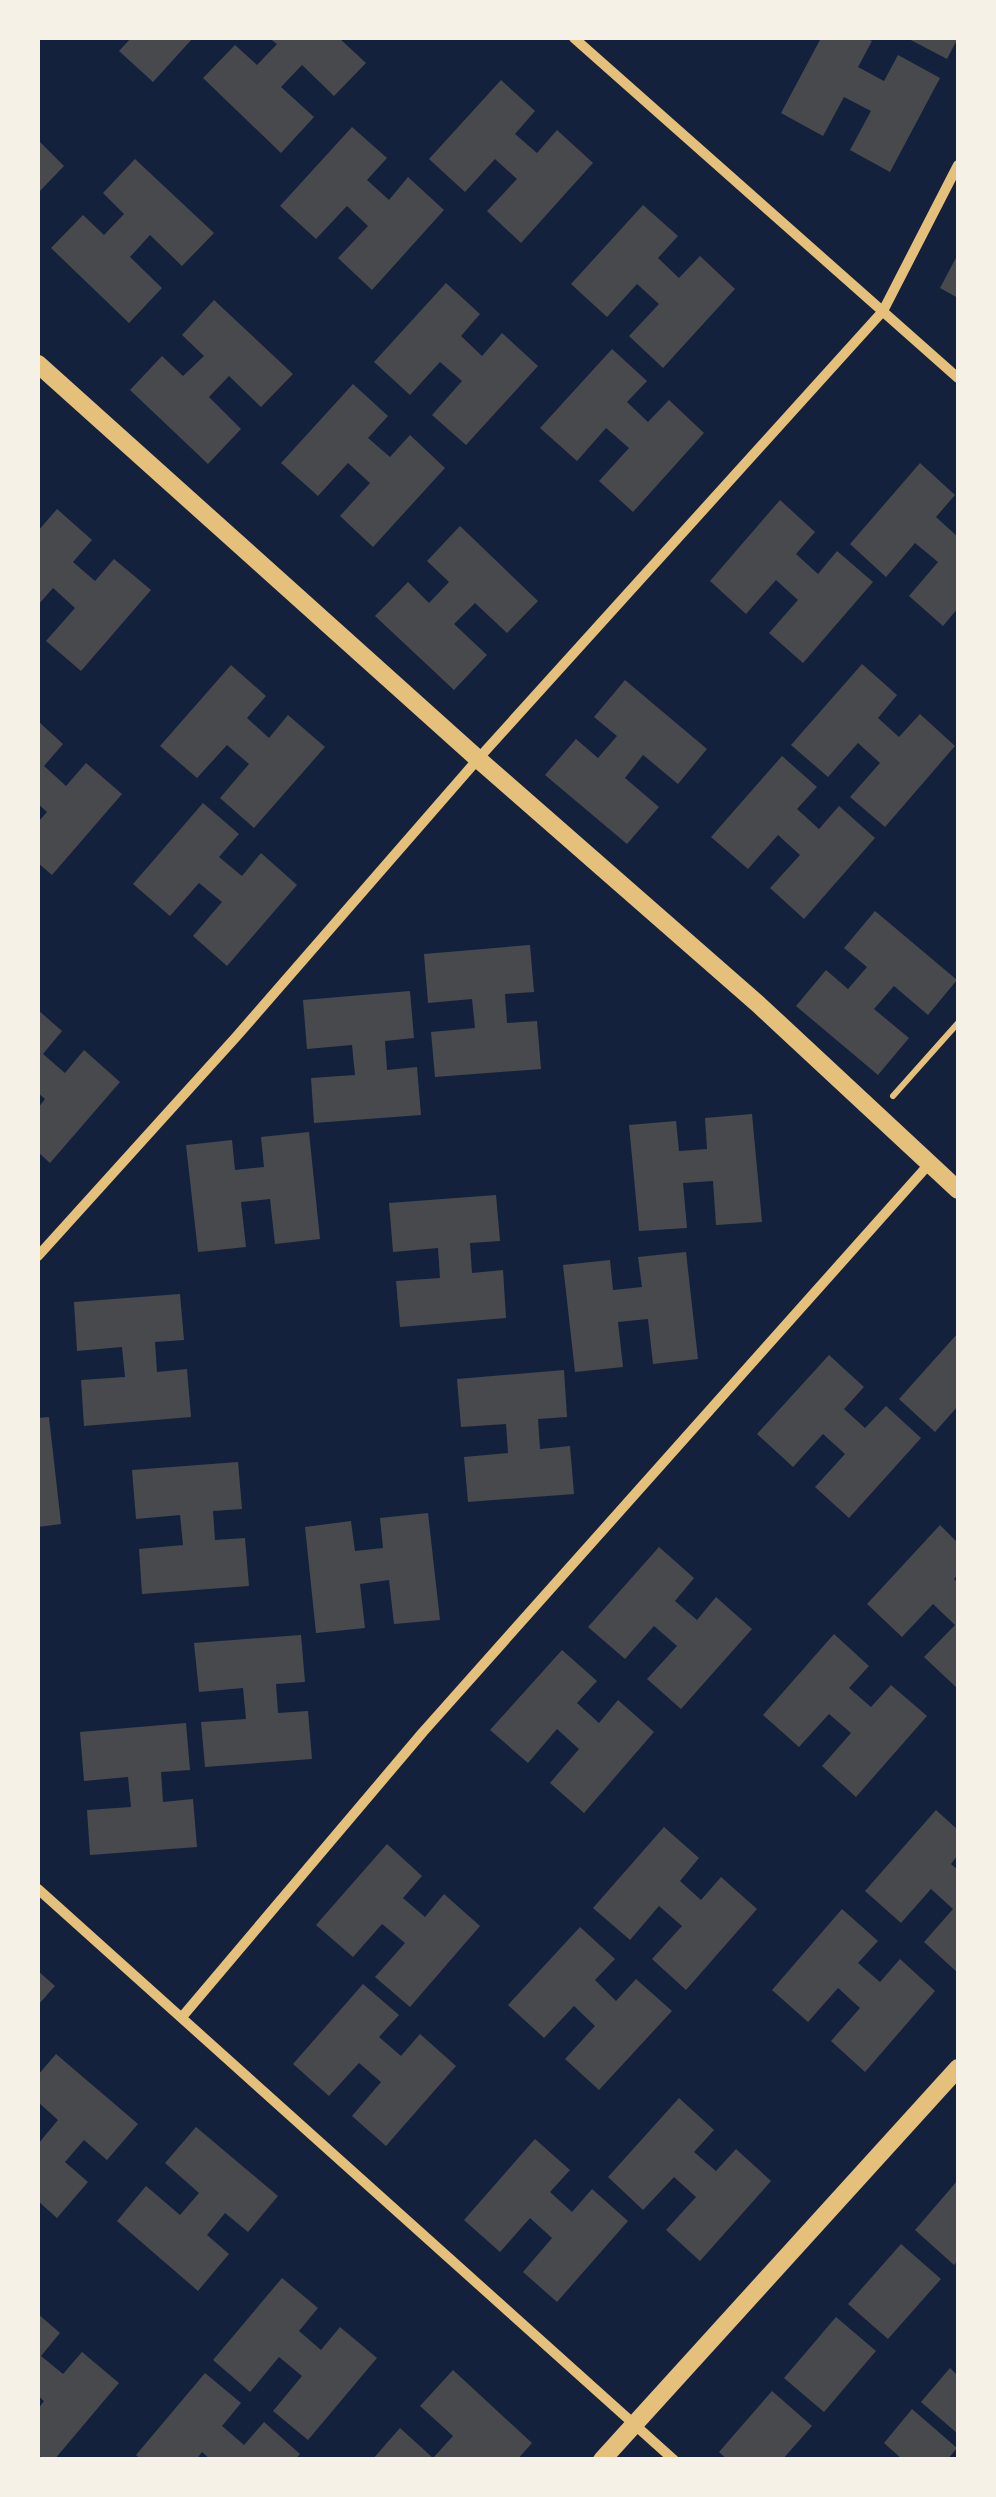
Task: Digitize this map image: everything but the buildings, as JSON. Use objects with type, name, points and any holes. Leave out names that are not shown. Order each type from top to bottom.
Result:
[{"type":"street","points":[[574,38],[958,378]]},
{"type":"street","points":[[38,1256],[236,1038],[478,759],[883,311],[958,165]]},
{"type":"street","points":[[38,364],[745,993],[958,1190]]},
{"type":"street","points":[[182,2017],[423,1732],[930,1163]]},
{"type":"street","points":[[38,1890],[674,2460]]},
{"type":"street","points":[[602,2460],[958,2068]]},
{"type":"path","points":[[876,1115],[958,1022]]}]
